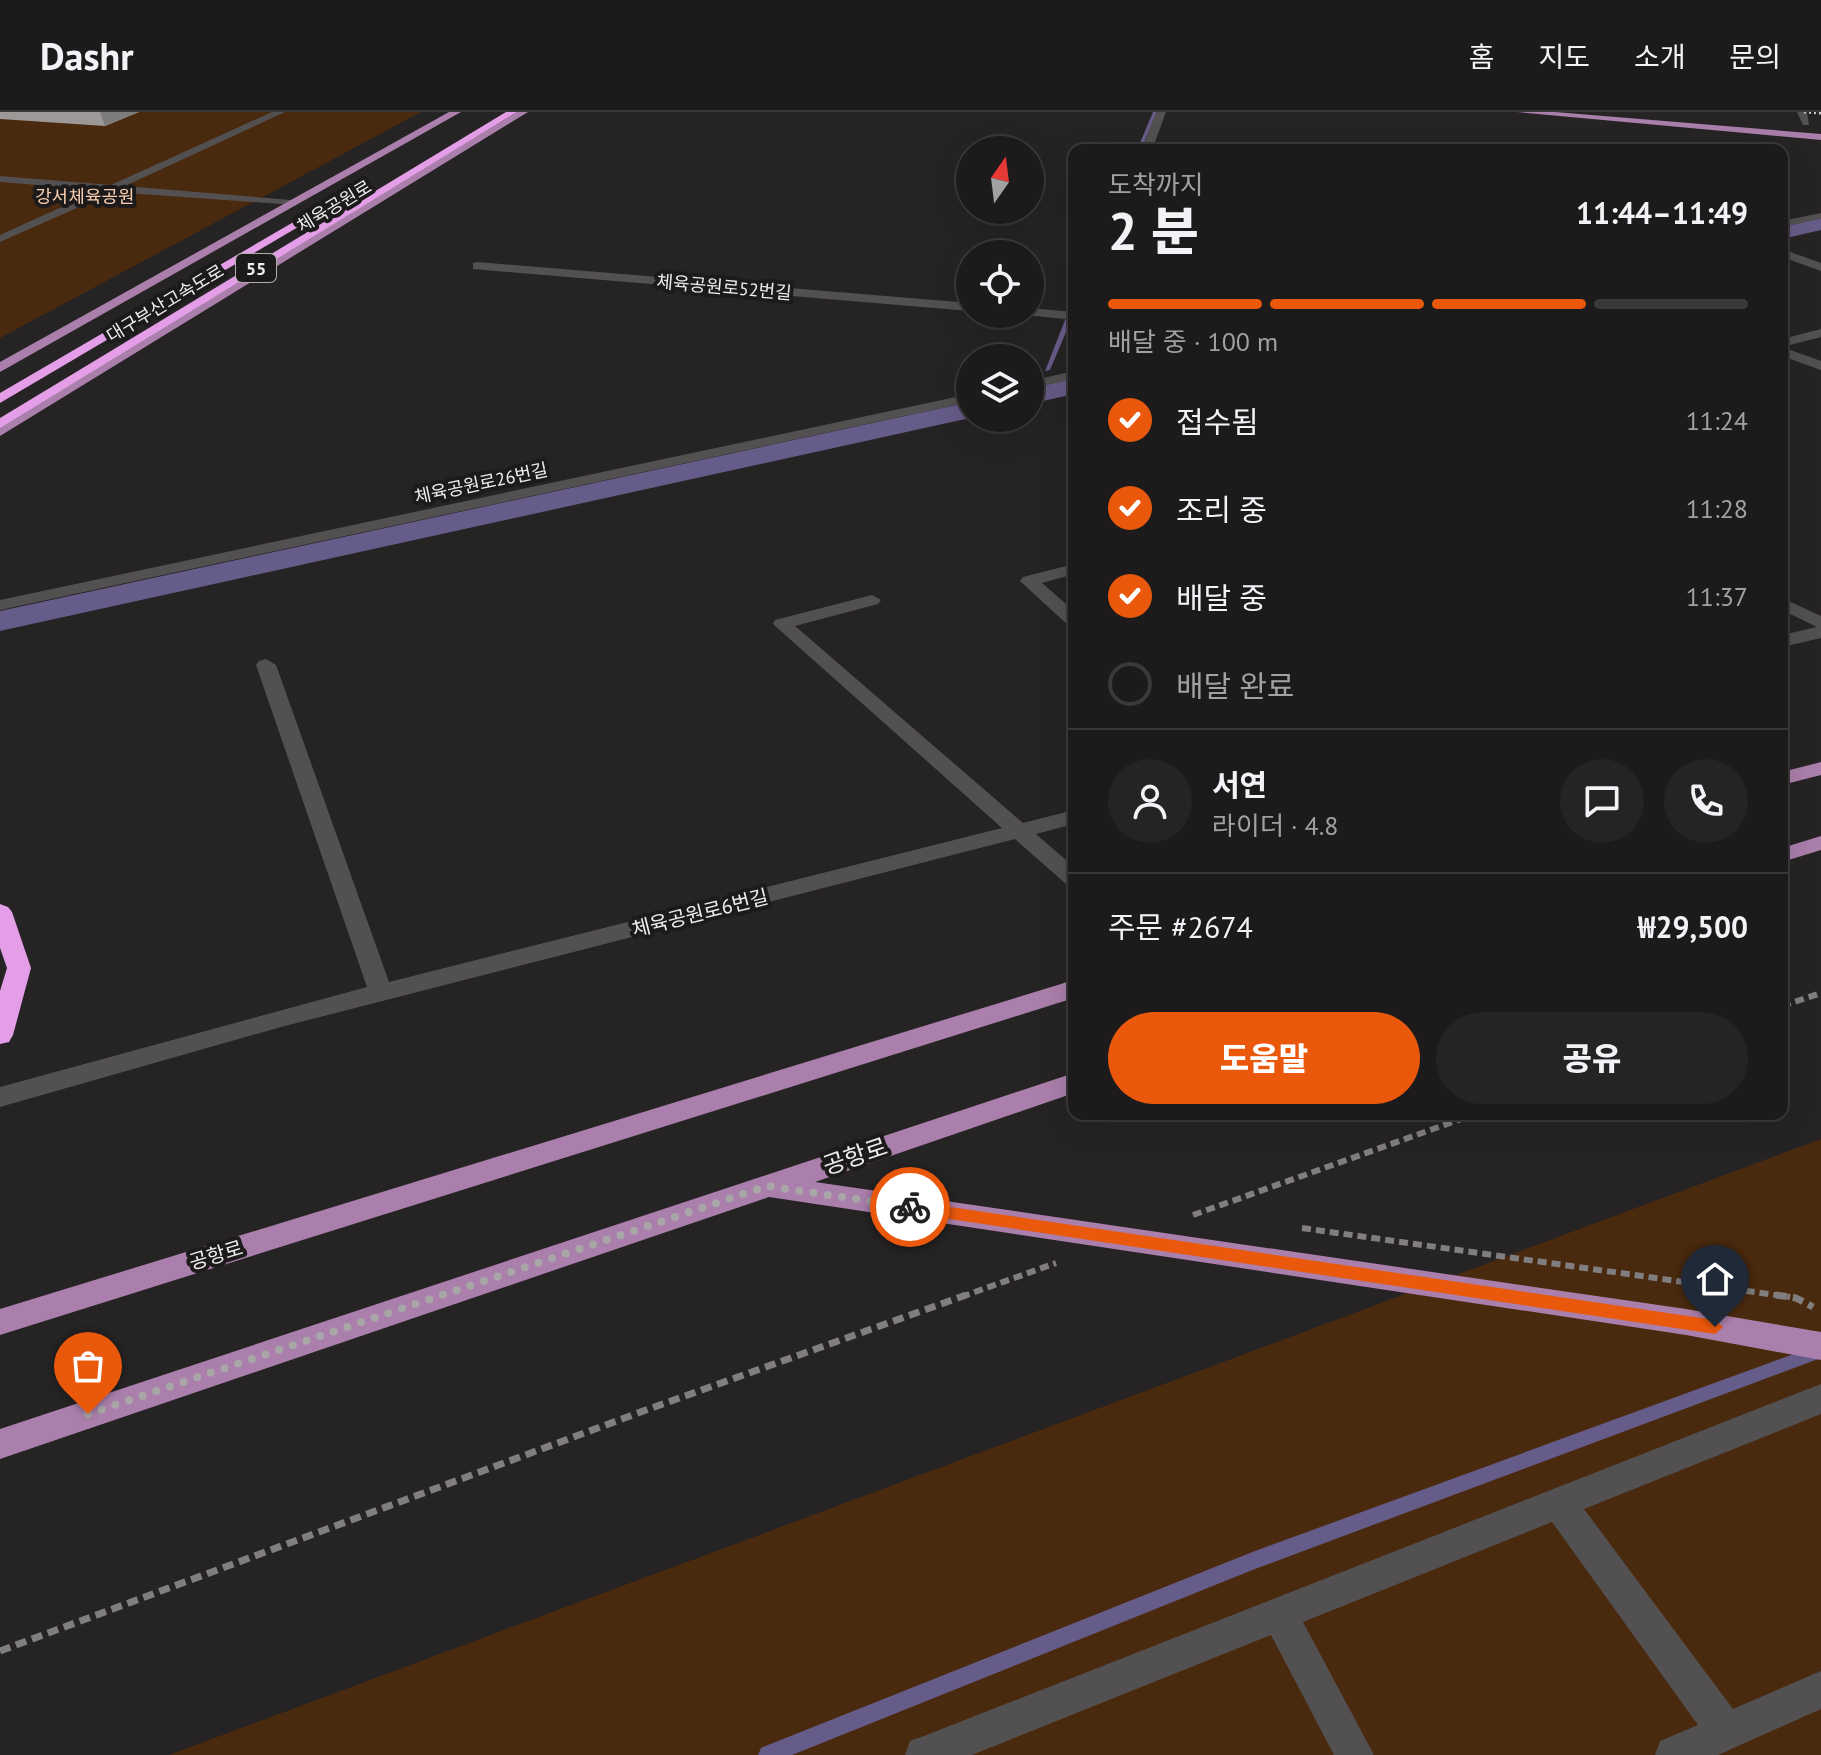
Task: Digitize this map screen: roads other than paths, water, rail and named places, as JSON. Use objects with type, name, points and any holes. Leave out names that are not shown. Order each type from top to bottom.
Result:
[{"type":"highway","points":[[459,128],[486,112]]},
{"type":"highway","name":"대구부산고속도로","points":[[0,424],[512,112]]},
{"type":"highway","name":"대구부산고속도로","points":[[0,399],[350,192]]},
{"type":"highway","points":[[0,912],[19,968],[0,1035]]},
{"type":"main road","name":"체육공원로","points":[[0,368],[456,112]]},
{"type":"main road","name":"체육공원로","points":[[0,432],[523,112]]},
{"type":"main road","points":[[1522,112],[1821,139]]},
{"type":"main road","points":[[1615,112],[1821,127]]},
{"type":"main road","points":[[1790,122],[1821,127]]},
{"type":"main road","points":[[1788,777],[1821,768]]},
{"type":"main road","points":[[1788,853],[1821,843]]},
{"type":"main road","name":"공항로","points":[[0,1322],[1068,991]]},
{"type":"main road","name":"공항로","points":[[0,1444],[1068,1085]]},
{"type":"main road","points":[[767,1186],[1821,1346]]},
{"type":"street","points":[[0,239],[280,112]]},
{"type":"street","points":[[1149,144],[1161,112]]},
{"type":"street","points":[[1802,112],[1806,123]]},
{"type":"street","points":[[0,179],[291,203]]},
{"type":"street","points":[[1788,223],[1821,216]]},
{"type":"street","points":[[1788,255],[1821,267]]},
{"type":"street","name":"체육공원로52번길","points":[[477,266],[956,306]]},
{"type":"street","points":[[1044,313],[1068,315]]},
{"type":"street","points":[[1788,341],[1821,333]]},
{"type":"street","points":[[1788,353],[1821,366]]},
{"type":"street","points":[[1044,382],[1068,376]]},
{"type":"street","name":"체육공원로26번길","points":[[0,605],[956,401]]},
{"type":"street","points":[[1068,571],[1029,581],[1068,616]]},
{"type":"street","points":[[872,600],[782,624],[1068,874]]},
{"type":"street","points":[[1788,606],[1821,623]]},
{"type":"street","points":[[1788,640],[1821,632]]},
{"type":"street","points":[[266,665],[381,993]]},
{"type":"street","name":"체육공원로6번길","points":[[0,1097],[281,1018],[1068,819]]},
{"type":"street","points":[[924,1755],[1821,1399]]},
{"type":"street","points":[[1559,1503],[1726,1731]]},
{"type":"street","points":[[1279,1614],[1355,1755]]},
{"type":"street","points":[[1674,1755],[1821,1690]]},
{"type":"waterway","points":[[1142,144],[1155,112]]},
{"type":"waterway","points":[[1788,232],[1821,224]]},
{"type":"waterway","points":[[1047,370],[1068,319]]},
{"type":"waterway","points":[[1044,393],[1068,387]]},
{"type":"waterway","points":[[0,621],[956,413]]},
{"type":"waterway","points":[[768,1755],[1255,1560],[1821,1351]]},
{"type":"railway","points":[[1804,112],[1821,113]]},
{"type":"park label","name":"강서체육공원","points":[[85,196]]}]
